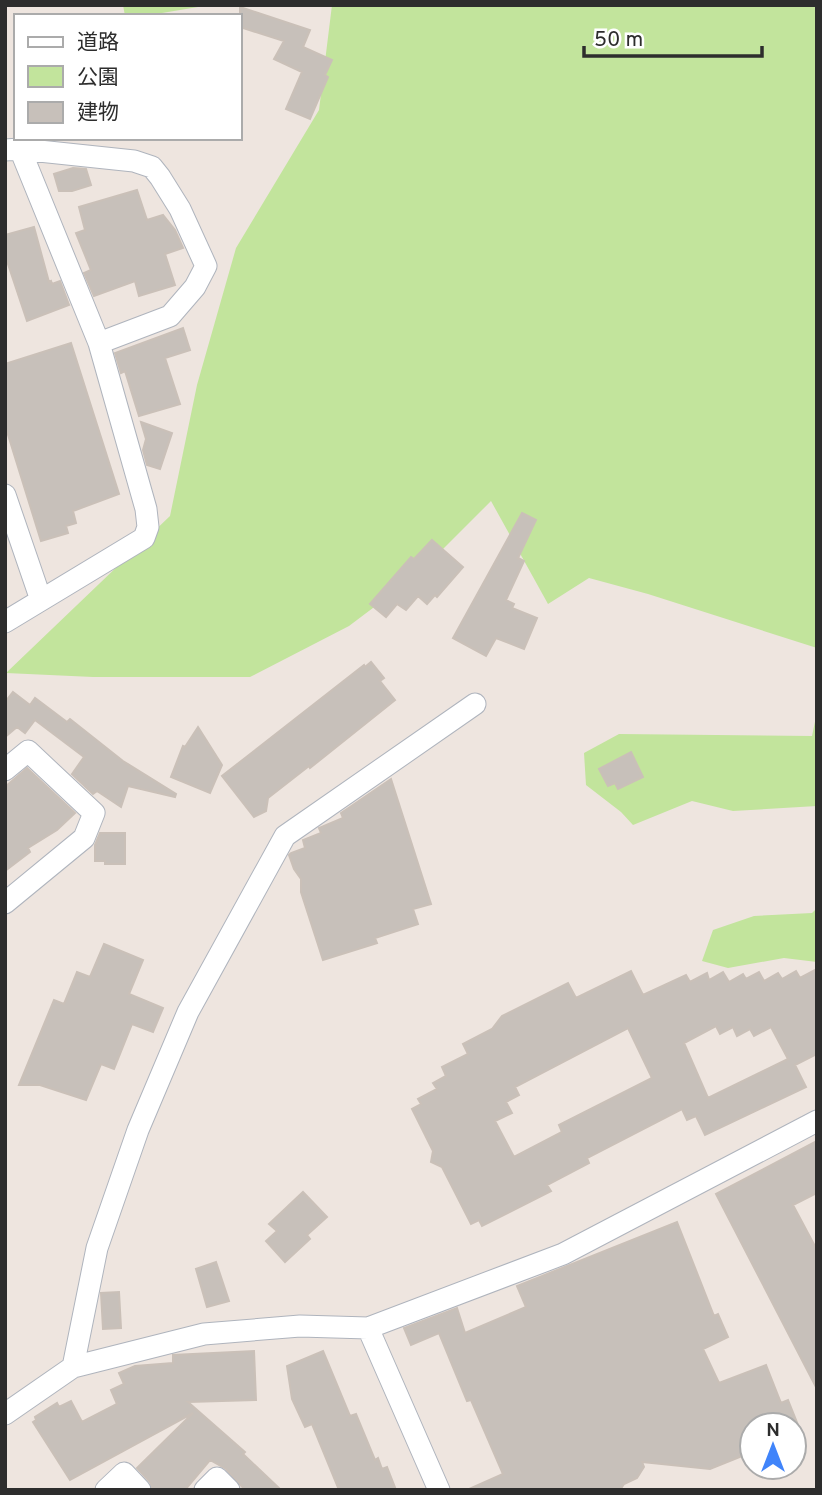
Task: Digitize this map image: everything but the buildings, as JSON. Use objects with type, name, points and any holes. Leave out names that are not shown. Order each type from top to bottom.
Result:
[{"type":"street","points":[[5,622],[144,538],[148,527],[146,509],[99,343],[13,149],[134,161],[152,167],[180,209],[201,251],[206,266],[195,287],[170,316],[99,343]]},
{"type":"street","points":[[5,495],[41,600]]},
{"type":"street","points":[[73,1367],[97,1248],[138,1130],[188,1012],[285,836],[475,704]]},
{"type":"street","points":[[5,770],[28,751],[94,813],[84,838],[5,903]]},
{"type":"street","points":[[5,1413],[73,1367],[204,1334],[300,1326],[368,1328],[563,1254],[817,1121]]},
{"type":"street","points":[[368,1328],[439,1490]]},
{"type":"street","points":[[106,1490],[124,1474],[139,1490]]},
{"type":"street","points":[[205,1490],[217,1478],[229,1490]]},
{"type":"green space","points":[[123,5],[210,5],[156,14],[125,14]]},
{"type":"green space","points":[[332,5],[817,5],[817,648],[589,578],[548,604],[491,501],[418,574],[349,626],[250,677],[93,677],[6,673],[170,516],[197,385],[236,248],[319,110]]},
{"type":"green space","points":[[817,712],[817,806],[733,811],[692,801],[633,825],[621,812],[586,785],[584,753],[619,734],[812,736]]},
{"type":"green space","points":[[817,908],[817,962],[784,958],[728,968],[702,961],[713,930],[754,916],[812,913]]}]
